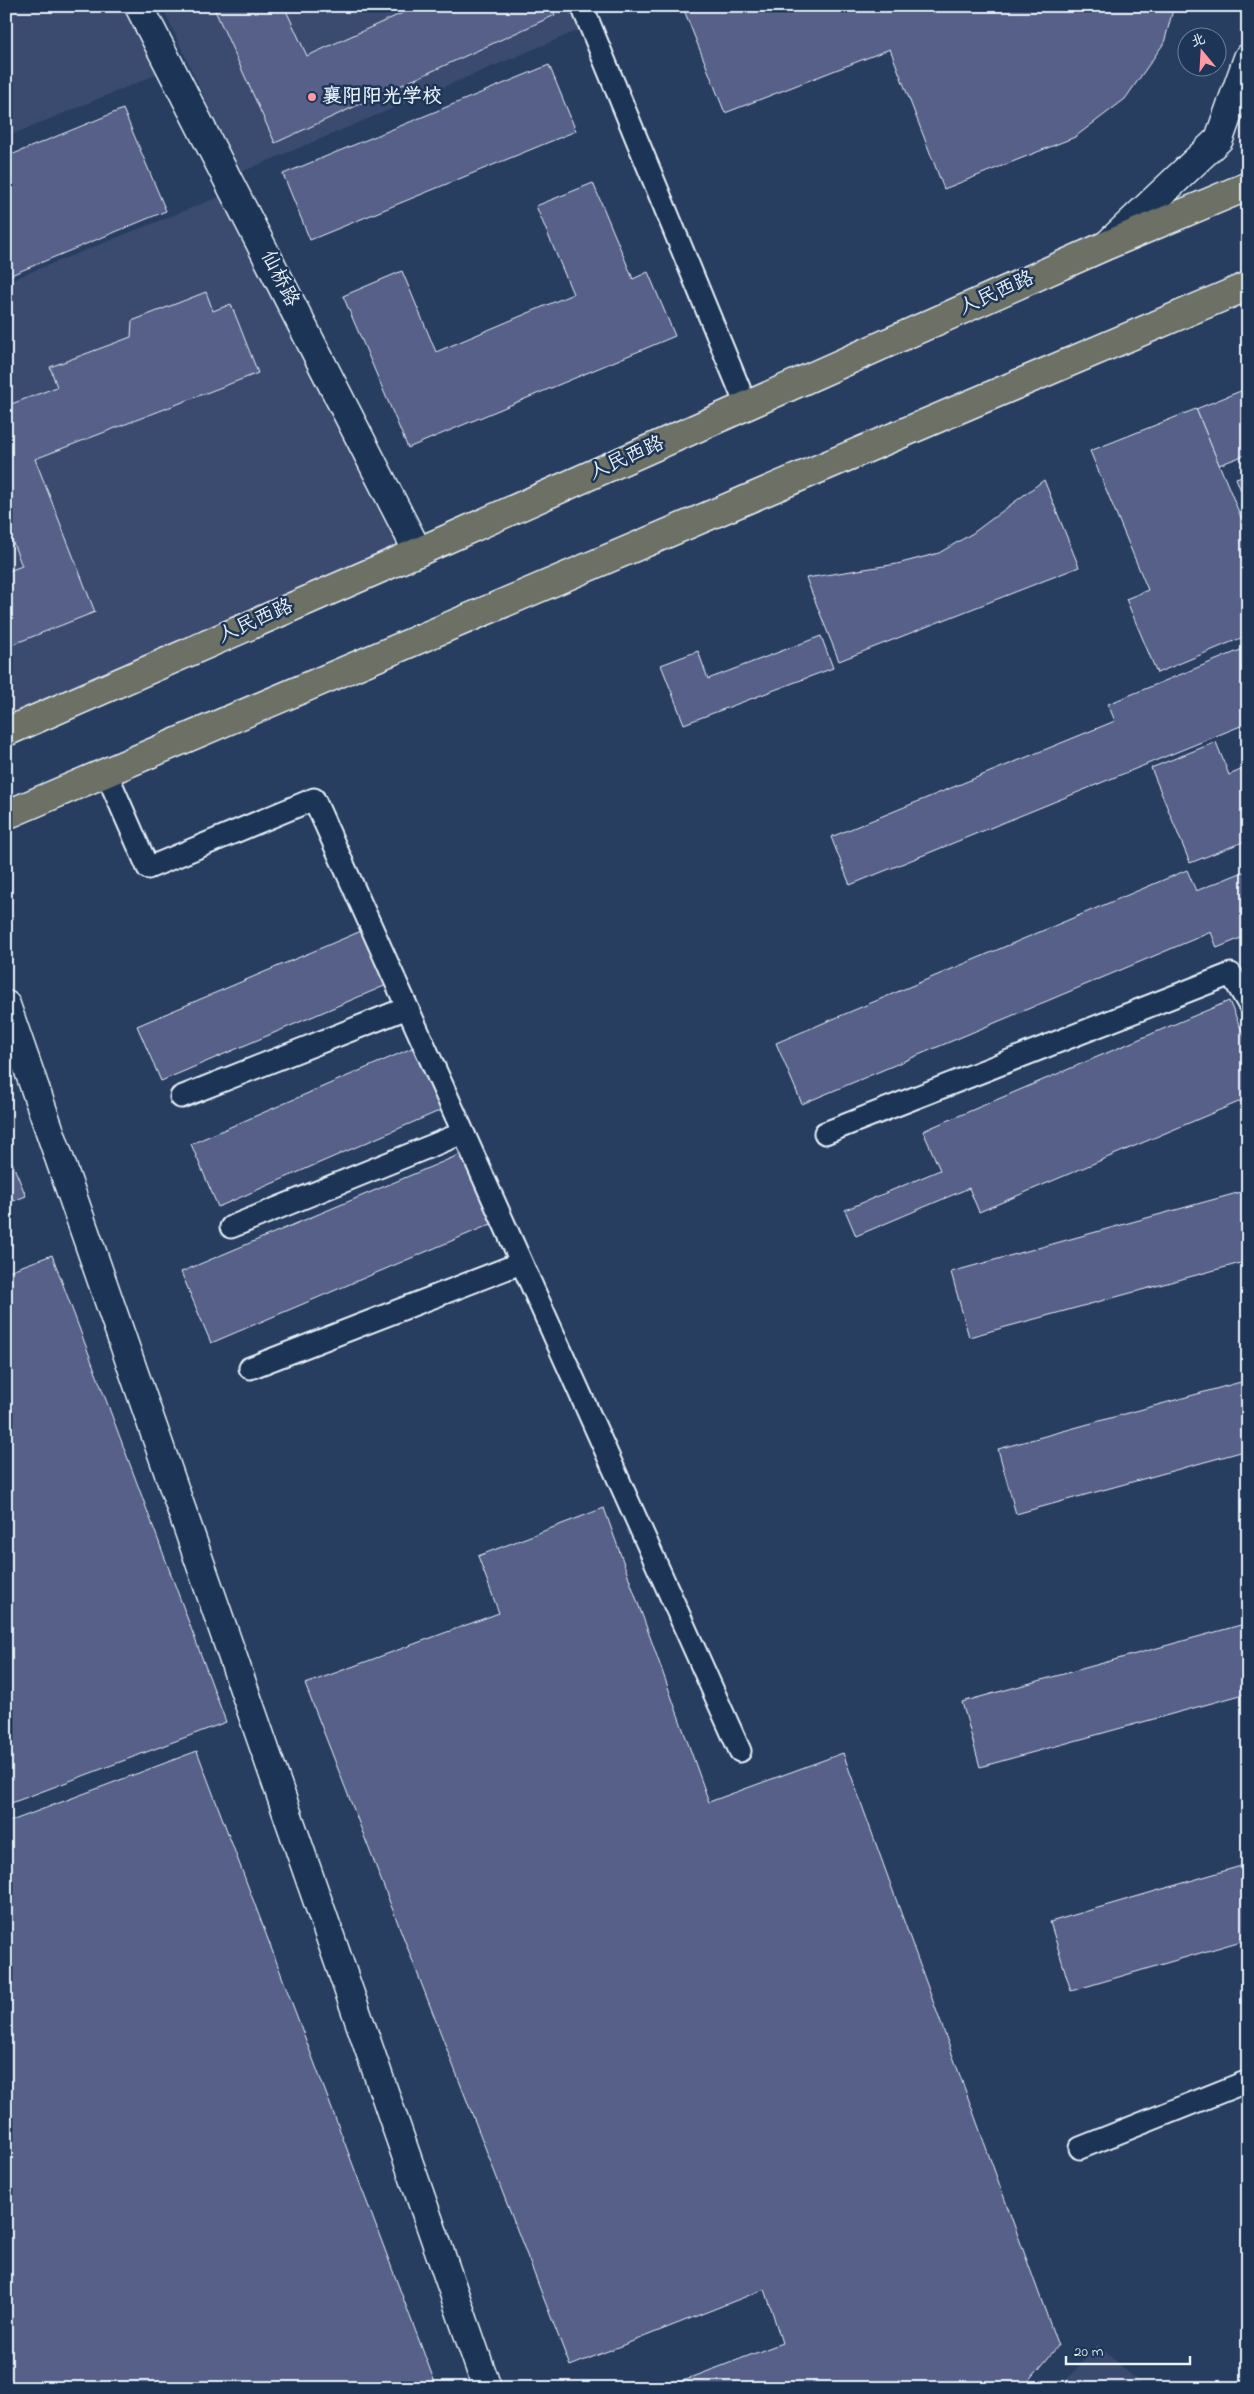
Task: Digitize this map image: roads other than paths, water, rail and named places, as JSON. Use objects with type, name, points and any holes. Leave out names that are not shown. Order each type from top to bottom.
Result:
[{"type":"main road","name":"人民西路","points":[[6,732],[418,552],[1105,246],[1248,186]]},
{"type":"main road","points":[[6,814],[1248,286]]},
{"type":"street","name":"仙桥路","points":[[140,6],[418,552]]},
{"type":"street","points":[[1105,246],[1219,139],[1248,58]]},
{"type":"street","points":[[6,1006],[487,2388]]},
{"type":"lane","points":[[582,6],[746,406]]},
{"type":"lane","points":[[106,772],[148,868],[314,799],[740,1751]]},
{"type":"lane","points":[[824,1133],[1231,974],[1248,1003]]},
{"type":"lane","points":[[181,1097],[407,1008]]},
{"type":"lane","points":[[231,1227],[463,1133]]},
{"type":"lane","points":[[250,1368],[521,1263]]},
{"type":"lane","points":[[1080,2148],[1248,2081]]},
{"type":"place","name":"襄阳阳光学校","points":[[312,97]]}]
